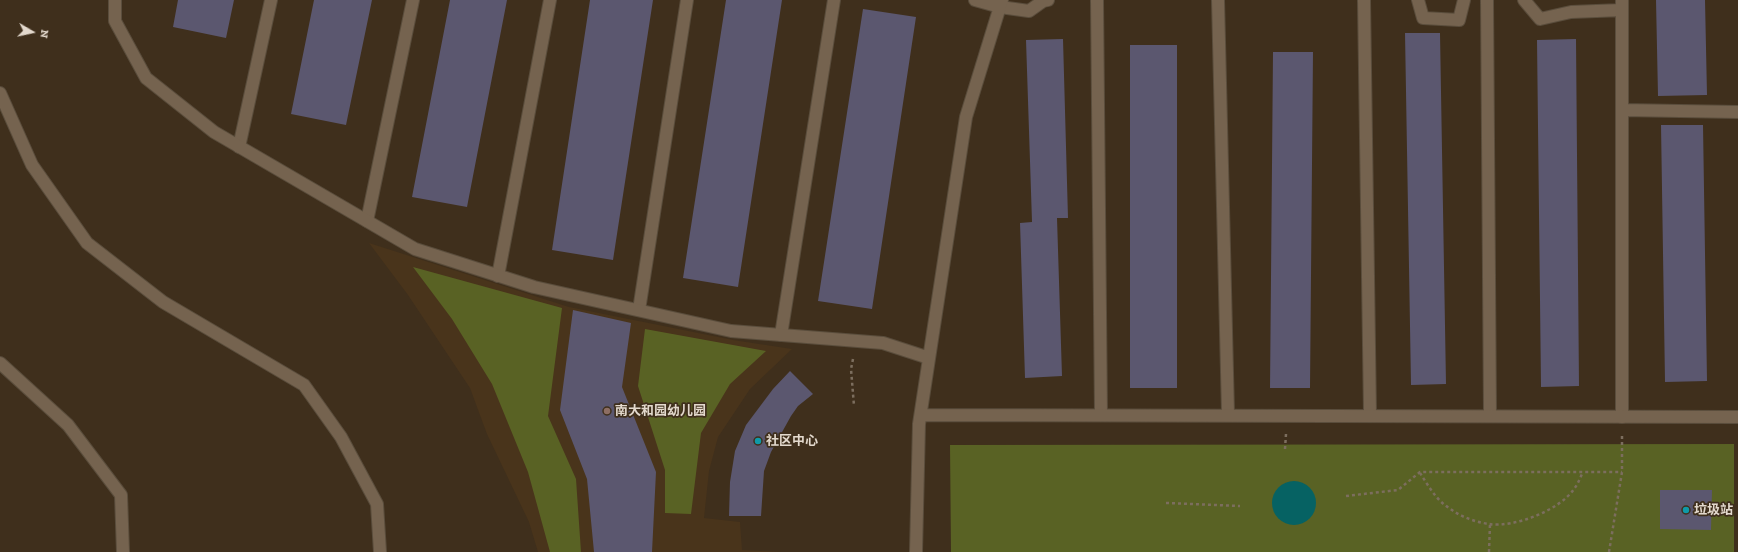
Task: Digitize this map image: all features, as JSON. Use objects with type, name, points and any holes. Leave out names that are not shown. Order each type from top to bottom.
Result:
[{"type":"street","points":[[114,0],[115,21],[146,78],[214,132],[414,249],[534,287],[731,330],[883,343],[929,358]]},
{"type":"street","points":[[239,146],[271,0]]},
{"type":"street","points":[[366,221],[413,0]]},
{"type":"street","points":[[498,276],[550,0]]},
{"type":"street","points":[[639,310],[687,0]]},
{"type":"street","points":[[782,335],[834,0]]},
{"type":"street","points":[[975,0],[1031,6],[1048,0]]},
{"type":"street","points":[[1097,0],[1101,415]]},
{"type":"street","points":[[1218,0],[1228,413],[1226,415]]},
{"type":"street","points":[[1364,0],[1370,414],[1368,416]]},
{"type":"street","points":[[1418,0],[1423,18],[1459,20],[1464,0]]},
{"type":"street","points":[[1487,0],[1490,414],[1488,416]]},
{"type":"street","points":[[1524,0],[1540,19],[1571,12],[1622,5],[1622,417]]},
{"type":"street","points":[[916,552],[920,415],[966,117],[1001,3]]},
{"type":"street","points":[[0,93],[32,165],[86,243],[163,302],[304,385],[341,437],[378,504],[380,552]]},
{"type":"street","points":[[1622,110],[1738,112]]},
{"type":"street","points":[[0,363],[68,425],[121,495],[123,552]]},
{"type":"street","points":[[920,415],[1738,417]]},
{"type":"path","points":[[854,406],[851,369],[855,340]]},
{"type":"path","points":[[1609,552],[1622,472],[1622,417]]},
{"type":"path","points":[[1346,496],[1398,490],[1420,472],[1622,472]]},
{"type":"path","points":[[1420,472],[1432,491],[1448,508],[1467,519],[1490,524],[1510,523],[1545,511],[1560,502],[1574,490],[1583,472]]},
{"type":"path","points":[[1166,503],[1240,506]]},
{"type":"path","points":[[1489,552],[1490,524]]},
{"type":"shaded area","name":"南大和园幼儿园","points":[[369,243],[569,307],[733,340],[792,349],[750,389],[718,437],[709,471],[704,518],[740,522],[742,550],[781,552],[538,552],[529,522],[487,434],[470,388],[408,295]]},
{"type":"green space","points":[[413,267],[562,308],[548,416],[576,479],[581,552],[550,552],[528,472],[492,384],[452,319]]},
{"type":"green space","points":[[645,329],[766,351],[730,384],[701,433],[691,514],[665,513],[665,470],[638,386]]},
{"type":"green space","points":[[1734,444],[1734,552],[951,552],[950,445]]},
{"type":"water","points":[[1294,481],[1306,485],[1312,491],[1316,503],[1312,515],[1306,521],[1294,525],[1282,521],[1276,515],[1272,503],[1276,491],[1282,485]]},
{"type":"building","points":[[178,0],[234,0],[226,38],[173,27]]},
{"type":"building","points":[[314,0],[372,0],[346,125],[291,114]]},
{"type":"building","points":[[450,0],[507,0],[467,207],[412,197]]},
{"type":"building","points":[[590,0],[653,0],[613,260],[552,250]]},
{"type":"building","points":[[726,0],[782,0],[738,287],[683,278]]},
{"type":"building","points":[[1656,0],[1705,0],[1707,95],[1658,96]]},
{"type":"building","points":[[863,9],[916,17],[872,309],[818,301]]},
{"type":"building","points":[[1405,33],[1440,33],[1446,384],[1411,385]]},
{"type":"building","points":[[1063,39],[1068,218],[1057,218],[1062,376],[1025,378],[1020,223],[1032,222],[1026,40]]},
{"type":"building","points":[[1576,39],[1579,386],[1541,387],[1537,40]]},
{"type":"building","points":[[1130,45],[1177,45],[1177,388],[1130,388]]},
{"type":"building","points":[[1273,52],[1313,52],[1310,388],[1270,388]]},
{"type":"building","points":[[1661,125],[1703,125],[1707,381],[1665,382]]},
{"type":"building","points":[[573,310],[631,323],[622,387],[656,472],[652,552],[594,552],[587,479],[560,410]]},
{"type":"building","name":"社区中心","points":[[790,371],[813,394],[798,406],[771,452],[764,471],[761,516],[729,516],[730,482],[735,451],[746,425],[773,389]]},
{"type":"building","name":"垃圾站","points":[[1660,490],[1712,490],[1711,530],[1660,529]]},
{"type":"place","name":"南大和园幼儿园","points":[[607,411]]},
{"type":"place","name":"社区中心","points":[[758,441]]},
{"type":"place","name":"垃圾站","points":[[1686,510]]}]
